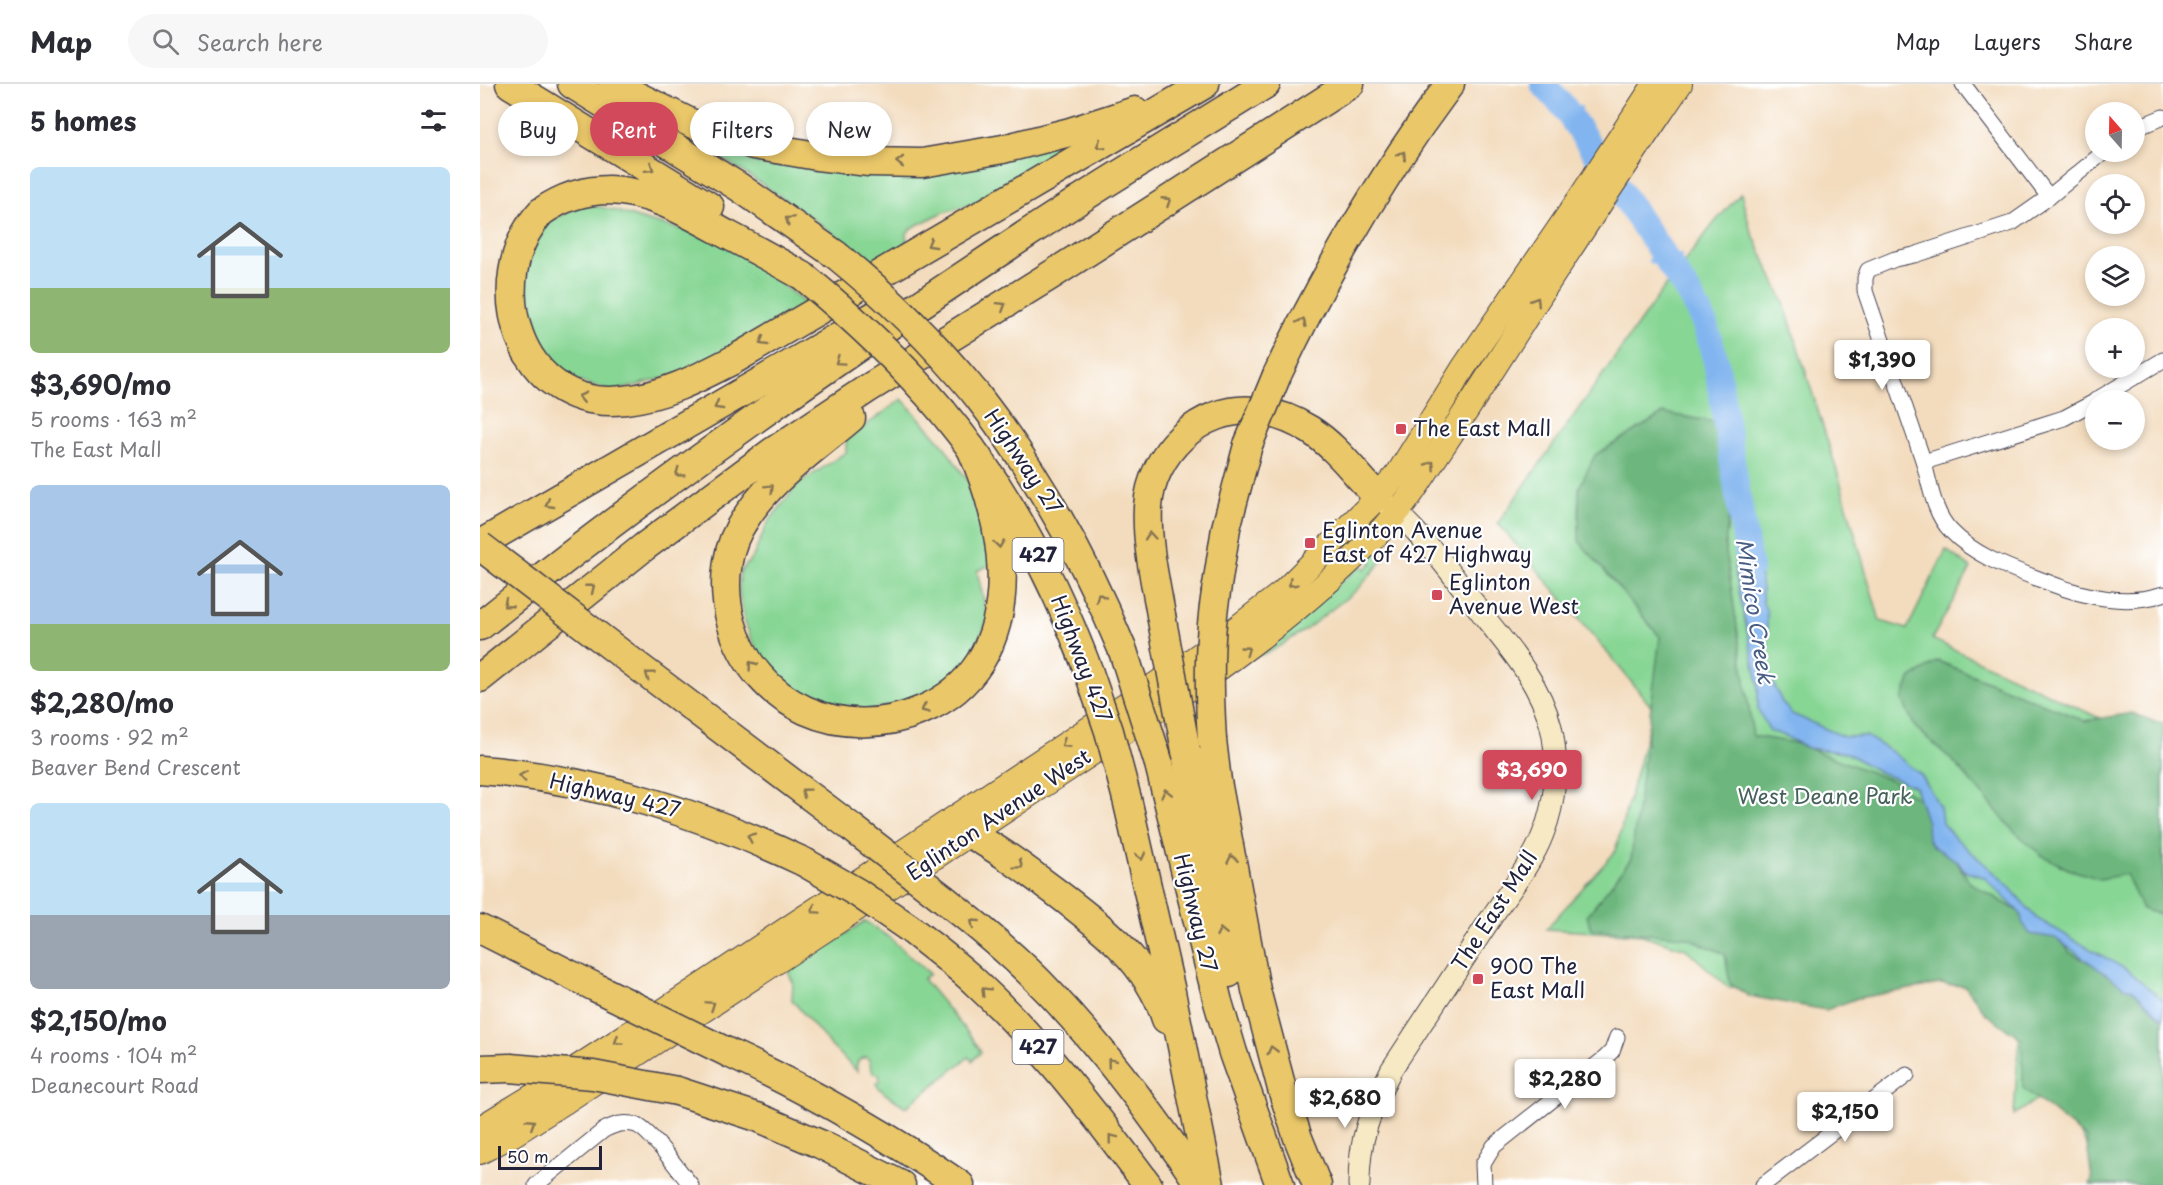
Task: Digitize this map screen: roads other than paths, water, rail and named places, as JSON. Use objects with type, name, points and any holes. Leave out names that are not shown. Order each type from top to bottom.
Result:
[{"type":"highway","points":[[510,84],[735,223],[774,250],[803,276]]},
{"type":"highway","name":"Highway 27","points":[[572,84],[739,187],[836,255],[901,312],[976,394],[1017,450],[1054,507],[1079,553],[1123,651],[1159,764],[1218,1002],[1233,1053],[1280,1185]]},
{"type":"highway","points":[[613,84],[691,123],[753,145],[869,162],[922,163],[1003,149],[1061,135],[1123,116],[1198,84]]},
{"type":"highway","points":[[803,276],[666,203],[631,193],[601,191],[574,195],[561,200],[528,224],[508,250],[502,273],[500,297],[504,324],[514,346],[528,367],[549,384],[573,395],[599,400],[624,400],[657,394],[705,375],[735,359],[1205,84]]},
{"type":"highway","points":[[480,626],[577,548],[765,412],[1079,200],[1266,84]]},
{"type":"highway","points":[[480,678],[628,559],[771,453],[867,389],[1350,84]]},
{"type":"highway","points":[[1317,1185],[1282,1089],[1256,990],[1217,781],[1209,696],[1210,648],[1216,592],[1226,528],[1248,445],[1277,375],[1308,309],[1346,242],[1450,84]]},
{"type":"highway","points":[[1079,200],[794,361],[480,545],[851,827],[944,899],[1008,953],[1049,992],[1100,1050],[1147,1108],[1200,1185]]},
{"type":"highway","name":"Highway 427","points":[[803,276],[885,349],[943,412],[971,448],[1007,500],[1033,546],[1071,624],[1109,731],[1127,799],[1155,918],[1198,1124]]},
{"type":"highway","points":[[952,336],[787,471],[756,502],[738,531],[730,554],[726,577],[729,616],[745,657],[776,693],[788,702],[820,716],[844,722],[874,723],[903,718],[930,706],[953,693],[972,672],[988,647],[993,634],[1001,585],[1001,557],[995,519],[971,448]]},
{"type":"highway","points":[[1233,1053],[1234,1014],[1228,965],[1190,783],[1150,538],[1148,505],[1155,477],[1166,453],[1185,433],[1203,421],[1224,413],[1254,410],[1295,422],[1320,436],[1388,505]]},
{"type":"highway","name":"Highway 427","points":[[482,771],[567,782],[649,800],[733,830],[804,862],[858,893],[909,928],[975,982],[1022,1029],[1072,1087],[1148,1185]]},
{"type":"highway","points":[[970,834],[1003,853],[1097,923],[1129,953],[1160,999],[1198,1124]]},
{"type":"highway","points":[[480,929],[797,1086],[911,1152],[960,1185]]},
{"type":"highway","points":[[480,1069],[510,1068],[593,1075],[677,1091],[757,1117],[820,1144],[901,1185]]},
{"type":"highway","name":"427","points":[[1198,1124],[1210,1185]]},
{"type":"main road","name":"Eglinton Avenue West","points":[[1631,139],[1655,84]]},
{"type":"main road","name":"Eglinton Avenue West","points":[[480,1152],[566,1101],[1195,685],[1264,636],[1320,591],[1388,505],[1405,464],[1464,367],[1586,207],[1631,139],[1680,84]]},
{"type":"main road","name":"Eglinton Avenue West","points":[[480,1128],[615,1043],[1210,647],[1283,592],[1388,505]]},
{"type":"main road","name":"The East Mall","points":[[1359,1185],[1360,1150],[1366,1122],[1375,1102],[1391,1070],[1543,836],[1550,812],[1556,772],[1551,727],[1531,681],[1502,639],[1437,555],[1413,527],[1388,505]]},
{"type":"street","points":[[1963,84],[2049,197]]},
{"type":"street","points":[[2145,124],[2163,117]]},
{"type":"street","points":[[2092,162],[2049,197],[2012,223],[1895,259],[1868,270],[1865,278],[1865,291],[1924,462],[1939,513],[1949,530],[1993,561],[2074,592],[2129,600],[2151,598],[2163,594]]},
{"type":"street","points":[[2114,390],[2163,360]]},
{"type":"street","points":[[1924,462],[2064,418],[2085,407]]},
{"type":"street","points":[[1484,1185],[1483,1164],[1494,1146],[1604,1059],[1611,1051],[1617,1037]]},
{"type":"street","points":[[1763,1185],[1906,1075]]},
{"type":"street","points":[[536,1185],[604,1130],[628,1123],[638,1125],[649,1134],[691,1185]]},
{"type":"water","points":[[1750,534],[1760,569],[1763,603],[1767,612],[1767,669],[1782,702],[1792,714],[1844,737],[1866,736],[1891,751],[1922,776],[1940,807],[1942,822],[1951,834],[2007,884],[2036,918],[2129,971],[2163,1000],[2163,1019],[2132,989],[2124,987],[2055,938],[2030,934],[2022,922],[2021,914],[1984,877],[1966,872],[1956,860],[1934,847],[1928,839],[1927,823],[1915,787],[1877,771],[1847,753],[1807,748],[1770,731],[1758,710],[1758,683],[1734,568],[1736,554],[1733,540]]},
{"type":"waterway","name":"Mimico Creek","points":[[1543,84],[1564,107],[1688,292],[1704,322],[1716,361],[1750,569]]},
{"type":"waterway","points":[[1576,127],[1580,108]]},
{"type":"waterway","points":[[1674,272],[1680,256]]},
{"type":"waterway","points":[[1650,261],[1668,264]]},
{"type":"place","name":"The East Mall","points":[[1401,429]]},
{"type":"place","name":"Eglinton Avenue East of 427 Highway","points":[[1310,543]]},
{"type":"place","name":"Eglinton Avenue West","points":[[1437,595]]},
{"type":"place","name":"900 The East Mall","points":[[1478,979]]},
{"type":"park label","name":"West Deane Park","points":[[1825,797]]}]
